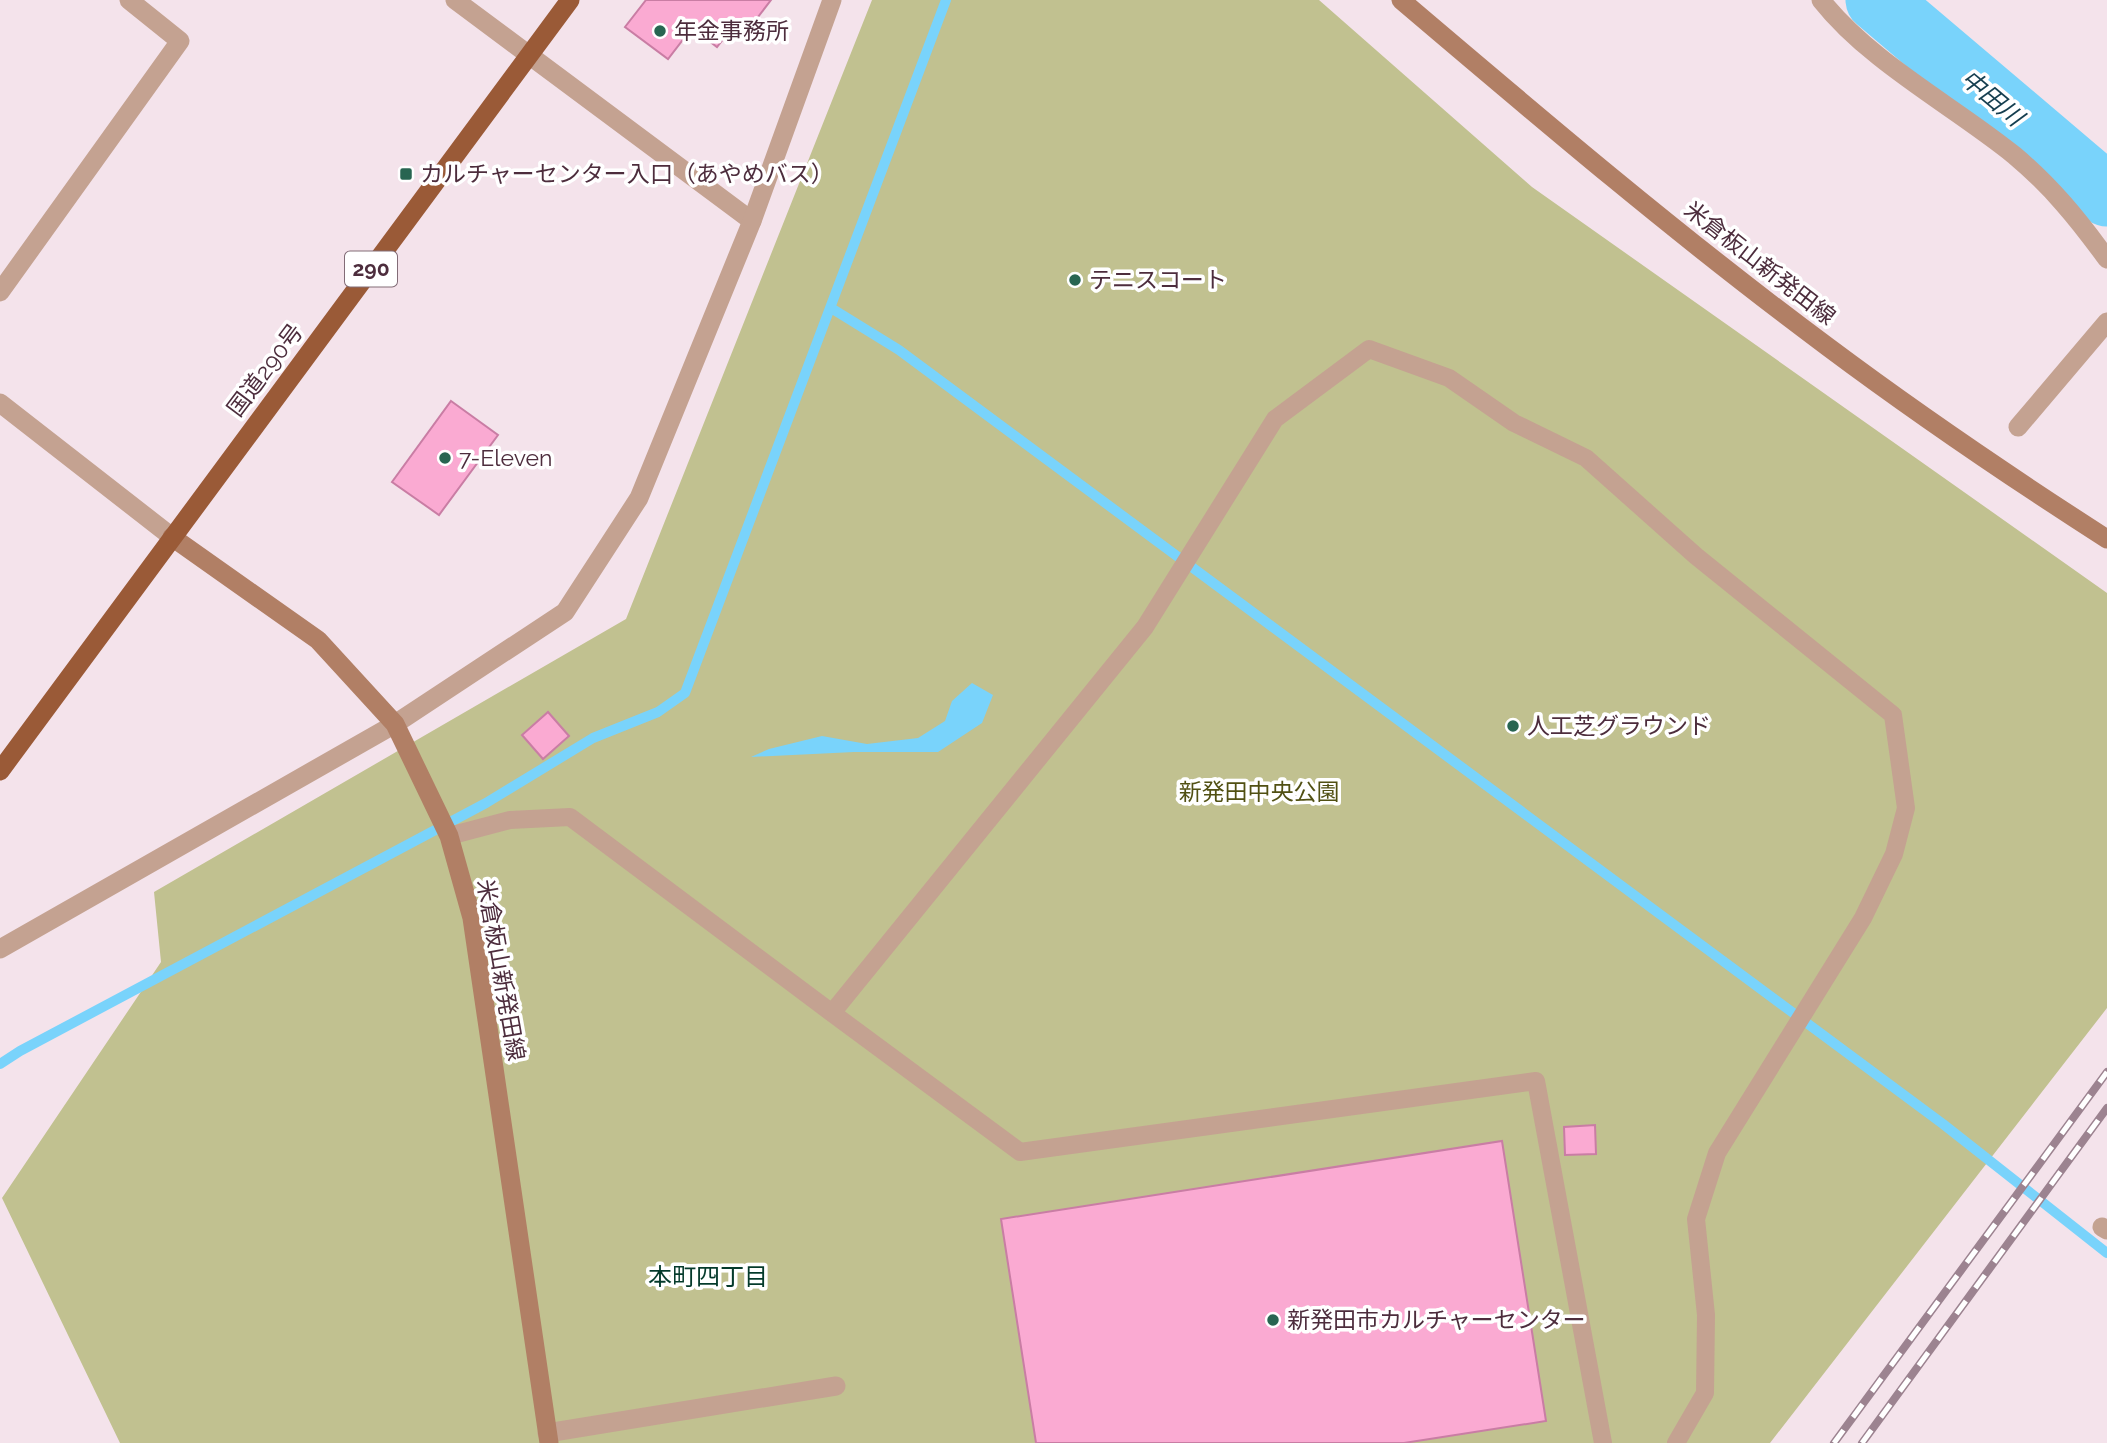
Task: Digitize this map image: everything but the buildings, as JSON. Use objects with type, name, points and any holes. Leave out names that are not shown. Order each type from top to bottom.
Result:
[{"type":"highway","name":"国道290号","points":[[0,771],[570,0]]},
{"type":"main road","name":"米倉板山新発田線","points":[[1401,0],[1674,228],[1827,347],[1937,426],[2107,539]]},
{"type":"main road","name":"米倉板山新発田線","points":[[172,537],[318,640],[395,724],[449,836],[472,918],[548,1438]]},
{"type":"street","points":[[0,292],[180,41],[128,0]]},
{"type":"street","points":[[454,0],[752,221]]},
{"type":"street","points":[[0,948],[395,724],[565,612],[639,498],[752,221],[832,0]]},
{"type":"street","points":[[1821,0],[1839,23],[1931,96],[2012,154],[2054,190],[2107,259]]},
{"type":"street","points":[[2018,427],[2107,322]]},
{"type":"street","points":[[0,403],[172,537]]},
{"type":"street","points":[[548,1438],[836,1386]]},
{"type":"lane","points":[[832,1013],[1145,627],[1275,419],[1369,349],[1449,377],[1514,423],[1586,458],[1696,556],[1893,715],[1906,808],[1894,854],[1863,918],[1717,1153],[1696,1219],[1706,1315],[1705,1393],[1676,1443]]},
{"type":"lane","points":[[449,836],[510,820],[570,817],[1020,1152],[1536,1081],[1603,1443]]},
{"type":"green space","name":"新発田中央公園","points":[[872,0],[1319,0],[1532,187],[2107,593],[2107,1008],[1770,1443],[120,1443],[2,1198],[161,962],[154,892],[626,619]]},
{"type":"water","points":[[972,683],[993,695],[982,723],[938,752],[854,752],[751,757],[769,749],[822,736],[867,744],[918,738],[945,721],[952,701]]},
{"type":"waterway","points":[[0,1064],[486,803],[593,738],[658,712],[685,693],[946,0]]},
{"type":"waterway","name":"中田川","points":[[1877,0],[2107,195]]},
{"type":"waterway","points":[[831,308],[899,350],[1943,1124],[2107,1253]]},
{"type":"railway","points":[[1834,1443],[2107,1072]]},
{"type":"railway","points":[[1862,1443],[2107,1108]]},
{"type":"place","name":"年金事務所","points":[[660,31]]},
{"type":"place","name":"カルチャーセンター入口（あやめバス）","points":[[406,174]]},
{"type":"place","name":"テニスコート","points":[[1075,280]]},
{"type":"place","name":"7-Eleven","points":[[445,458]]},
{"type":"place","name":"人工芝グラウンド","points":[[1513,726]]},
{"type":"place","name":"新発田市カルチャーセンター","points":[[1273,1320]]},
{"type":"district","name":"本町四丁目","points":[[708,1277]]}]
